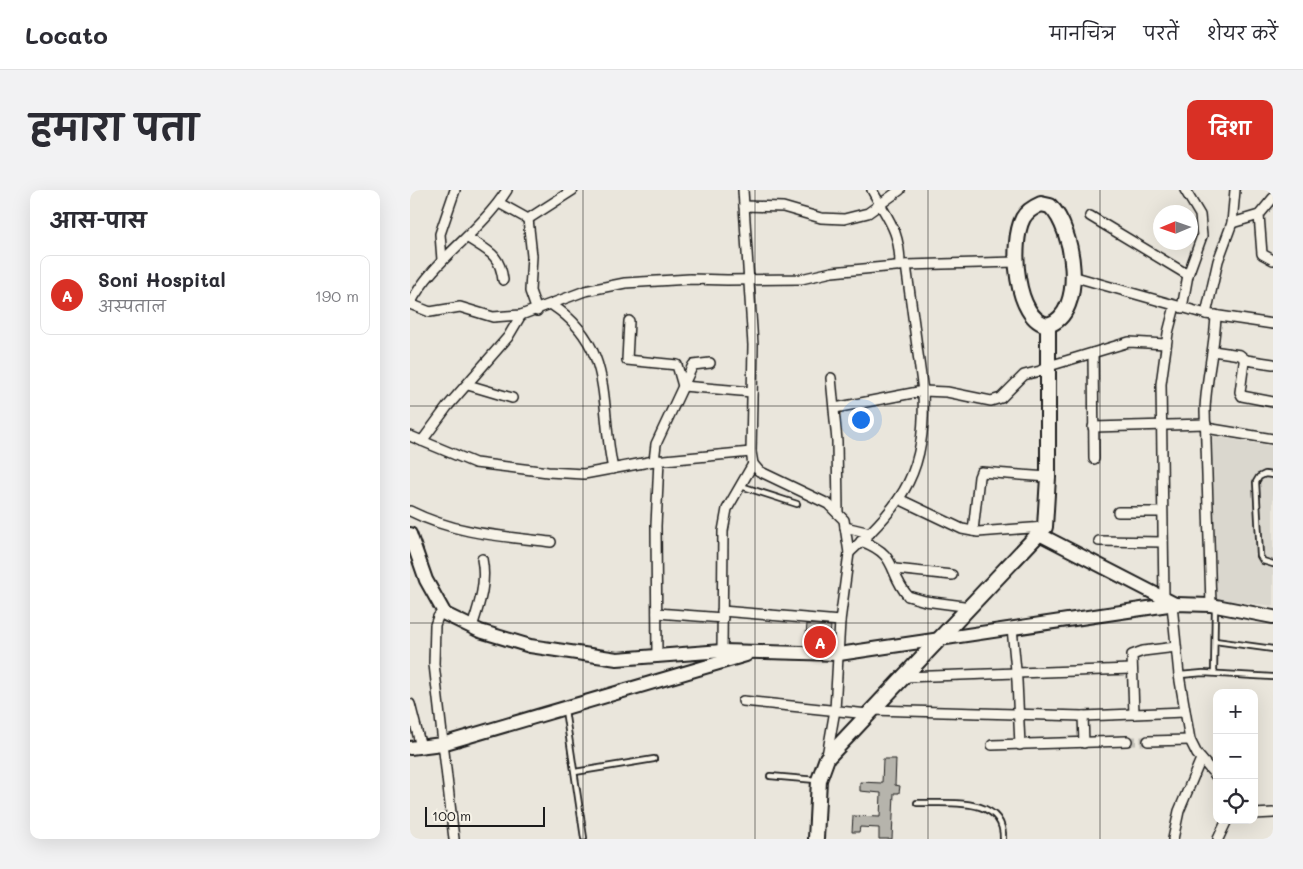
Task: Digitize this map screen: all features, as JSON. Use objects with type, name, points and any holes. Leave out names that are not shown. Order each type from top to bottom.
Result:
[{"type":"highway","points":[[1040,197],[1064,223],[1072,258],[1071,297],[1062,319],[1048,325],[1036,321],[1028,311],[1022,296],[1016,262],[1022,219],[1040,197]]},
{"type":"highway","points":[[816,839],[819,780],[826,761],[1042,530],[1048,477],[1048,325]]},
{"type":"highway","points":[[826,761],[828,774],[826,839]]},
{"type":"main road","points":[[1042,530],[1170,602]]},
{"type":"main road","points":[[410,534],[413,550],[443,612],[472,627],[530,646],[617,659],[722,651],[840,654],[1170,602],[1213,606],[1273,617]]},
{"type":"main road","points":[[410,757],[420,748],[442,744],[753,653]]},
{"type":"street","points":[[442,260],[440,234],[455,190]]},
{"type":"street","points":[[507,190],[499,203],[468,238],[442,260],[414,290],[410,304],[430,312],[460,307],[493,317],[521,315],[537,311],[585,291],[625,283],[690,279],[801,278],[832,272],[903,265],[1016,262]]},
{"type":"street","points":[[528,219],[572,190]]},
{"type":"street","points":[[743,190],[753,345],[751,452],[753,464],[766,476],[828,504],[838,513],[844,520],[849,553],[840,621],[840,654],[835,710],[826,761]]},
{"type":"street","points":[[849,553],[862,542],[899,499],[914,474],[923,411],[922,391],[900,245],[895,229],[872,190]]},
{"type":"street","points":[[744,206],[783,207],[830,220],[858,216],[881,206],[900,190]]},
{"type":"street","points":[[1184,190],[1195,206],[1202,225],[1202,236],[1166,344],[1161,384],[1162,542],[1179,675],[1190,740],[1201,759],[1213,772]]},
{"type":"street","points":[[1206,314],[1218,262],[1232,223],[1235,190]]},
{"type":"street","points":[[499,203],[528,219]]},
{"type":"street","points":[[1232,223],[1259,214],[1272,203]]},
{"type":"street","points":[[1259,214],[1262,254],[1273,260]]},
{"type":"street","points":[[1090,216],[1188,275]]},
{"type":"street","points":[[528,219],[532,256],[530,292],[537,311]]},
{"type":"street","points":[[468,238],[494,254],[499,262],[503,280]]},
{"type":"street","points":[[1072,276],[1206,314],[1273,324]]},
{"type":"street","points":[[552,305],[566,316],[588,340],[602,378],[613,469]]},
{"type":"street","points":[[422,441],[447,408],[508,337],[521,315]]},
{"type":"street","points":[[1213,606],[1206,392],[1213,351],[1216,315]]},
{"type":"street","points":[[629,321],[627,360],[677,365],[680,369],[683,386]]},
{"type":"street","points":[[835,408],[922,391],[947,392],[991,401],[1001,398],[1024,375],[1040,371],[1049,366],[1129,342],[1166,344]]},
{"type":"street","points":[[1213,351],[1240,355],[1246,360],[1273,364]]},
{"type":"street","points":[[1093,353],[1094,459]]},
{"type":"street","points":[[1246,360],[1244,362],[1242,396],[1273,402]]},
{"type":"street","points":[[657,657],[656,444],[693,365],[710,363]]},
{"type":"street","points":[[831,378],[835,408],[838,513]]},
{"type":"street","points":[[468,385],[512,398]]},
{"type":"street","points":[[683,386],[752,392]]},
{"type":"street","points":[[1093,427],[1206,426],[1273,439]]},
{"type":"street","points":[[410,436],[475,463],[515,469],[584,474],[656,461],[751,452]]},
{"type":"street","points":[[722,651],[723,531],[727,509],[753,464]]},
{"type":"street","points":[[974,531],[981,472],[1048,477]]},
{"type":"street","points":[[899,499],[962,529],[974,531],[1042,530]]},
{"type":"street","points":[[410,511],[439,524],[466,532],[551,542]]},
{"type":"street","points":[[1118,512],[1162,512]]},
{"type":"street","points":[[845,527],[870,533]]},
{"type":"street","points":[[1099,541],[1162,542]]},
{"type":"street","points":[[862,542],[878,548],[887,556],[905,594],[911,598],[971,607]]},
{"type":"street","points":[[472,627],[481,599],[484,580],[482,559]]},
{"type":"street","points":[[894,569],[952,575]]},
{"type":"street","points":[[443,612],[438,617],[435,625],[434,664],[454,839]]},
{"type":"street","points":[[657,613],[722,614],[840,621]]},
{"type":"street","points":[[1012,628],[1017,675],[1020,745]]},
{"type":"street","points":[[1134,714],[1130,659],[1136,652],[1176,647]]},
{"type":"street","points":[[904,677],[1017,675],[1131,669]]},
{"type":"street","points":[[743,701],[870,712],[1083,716],[1185,712]]},
{"type":"street","points":[[410,704],[420,748]]},
{"type":"street","points":[[1083,716],[1084,743]]},
{"type":"street","points":[[1148,741],[1190,740]]},
{"type":"street","points":[[992,745],[1127,742]]},
{"type":"street","points":[[1173,839],[1179,811],[1201,759]]},
{"type":"street","points":[[1258,814],[1273,813]]},
{"type":"street","points":[[1218,839],[1225,824]]},
{"type":"lane","points":[[1273,475],[1265,474],[1258,477],[1256,482],[1260,556],[1263,561],[1273,564]]},
{"type":"lane","points":[[741,486],[797,504]]},
{"type":"lane","points":[[1213,606],[1214,673]]},
{"type":"lane","points":[[1215,641],[1273,649]]},
{"type":"lane","points":[[1179,675],[1214,673],[1273,677]]},
{"type":"lane","points":[[565,708],[584,838]]},
{"type":"lane","points":[[575,772],[654,759]]},
{"type":"lane","points":[[770,776],[819,780]]},
{"type":"lane","points":[[917,803],[978,805],[989,809],[1000,824],[1003,839]]},
{"type":"shaded area","points":[[1212,436],[1273,446],[1273,606],[1217,599]]},
{"type":"building","points":[[807,624],[831,626],[829,646],[805,645]]},
{"type":"building","points":[[883,759],[896,759],[895,785],[900,786],[899,793],[894,793],[892,839],[879,839],[879,828],[860,827],[859,832],[852,832],[853,816],[880,817],[881,793],[860,791],[860,782],[882,783]]},
{"type":"tunnel","points":[[1127,741],[1148,741]]},
{"type":"place","name":"Soni Hospital","points":[[820,642]]}]
